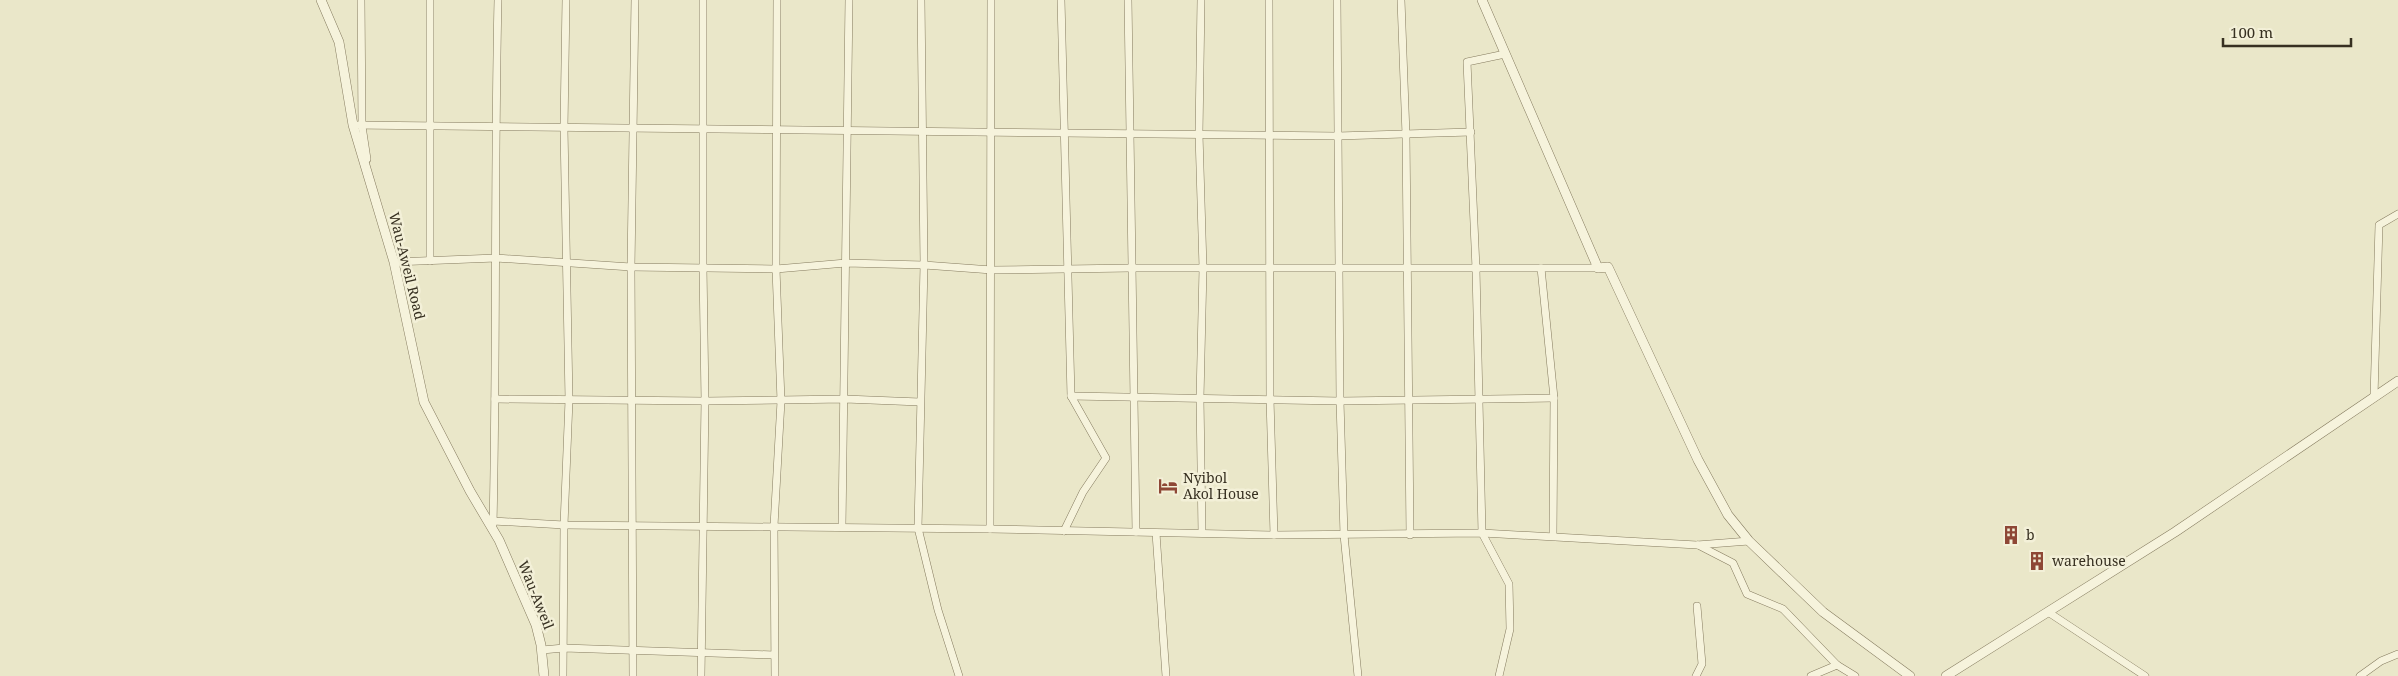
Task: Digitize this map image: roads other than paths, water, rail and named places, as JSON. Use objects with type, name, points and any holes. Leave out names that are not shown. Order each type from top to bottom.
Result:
[{"type":"street","name":"Wau-Aweil Road","points":[[321,0],[339,42],[369,177],[394,262],[424,402],[470,491],[493,524]]},
{"type":"street","points":[[361,0],[358,126],[1337,136],[1471,132]]},
{"type":"street","points":[[430,0],[430,261]]},
{"type":"street","points":[[498,0],[495,127],[496,258],[493,524],[1064,530],[1274,535],[1482,533],[1698,545],[1749,542]]},
{"type":"street","points":[[563,676],[564,525],[569,400],[564,128],[566,0]]},
{"type":"street","points":[[633,676],[632,267],[635,0]]},
{"type":"street","points":[[701,676],[703,653],[705,401],[702,129],[703,0]]},
{"type":"street","points":[[775,676],[774,526],[781,401],[776,270],[777,0]]},
{"type":"street","points":[[842,527],[846,399],[848,0]]},
{"type":"street","points":[[920,0],[924,265],[918,528],[938,610],[959,676]]},
{"type":"street","points":[[990,529],[992,270],[991,0]]},
{"type":"street","points":[[1061,0],[1070,396],[1106,458],[1083,492],[1064,530]]},
{"type":"street","points":[[1128,0],[1136,532]]},
{"type":"street","points":[[1201,0],[1199,134],[1203,268],[1200,398],[1202,533]]},
{"type":"street","points":[[1269,0],[1270,399],[1274,535]]},
{"type":"street","points":[[1337,0],[1340,401],[1344,535],[1358,676]]},
{"type":"street","points":[[1401,0],[1406,135],[1410,535]]},
{"type":"street","points":[[1482,0],[1598,268]]},
{"type":"street","points":[[1499,676],[1510,629],[1509,584],[1482,533],[1476,269],[1468,62],[1505,54]]},
{"type":"street","points":[[2374,397],[2379,225],[2398,214]]},
{"type":"street","points":[[394,262],[496,258],[632,267],[776,270],[846,263],[924,265],[992,270],[1131,268],[1608,268],[1698,460],[1728,515],[1749,542],[1823,612],[1910,676]]},
{"type":"street","points":[[1541,268],[1554,398],[1553,536]]},
{"type":"street","points":[[1946,676],[2175,532],[2398,381]]},
{"type":"street","points":[[1070,396],[1340,401],[1554,398]]},
{"type":"street","points":[[495,399],[705,401],[846,399],[920,402]]},
{"type":"street","name":"Wau-Aweil","points":[[493,524],[536,625],[542,650],[544,676]]},
{"type":"street","points":[[1156,533],[1166,676]]},
{"type":"street","points":[[1698,545],[1733,563],[1747,594],[1783,609],[1837,665],[1855,676]]},
{"type":"street","points":[[1696,676],[1702,664],[1697,606]]},
{"type":"street","points":[[2048,612],[2145,676]]},
{"type":"street","points":[[542,650],[564,648],[774,655]]},
{"type":"street","points":[[2360,676],[2381,661],[2398,654]]},
{"type":"street","points":[[1811,676],[1837,665]]},
{"type":"place","name":"Nyibol Akol House","points":[[1168,486]]},
{"type":"place","name":"b","points":[[2011,535]]},
{"type":"place","name":"warehouse","points":[[2037,561]]}]
